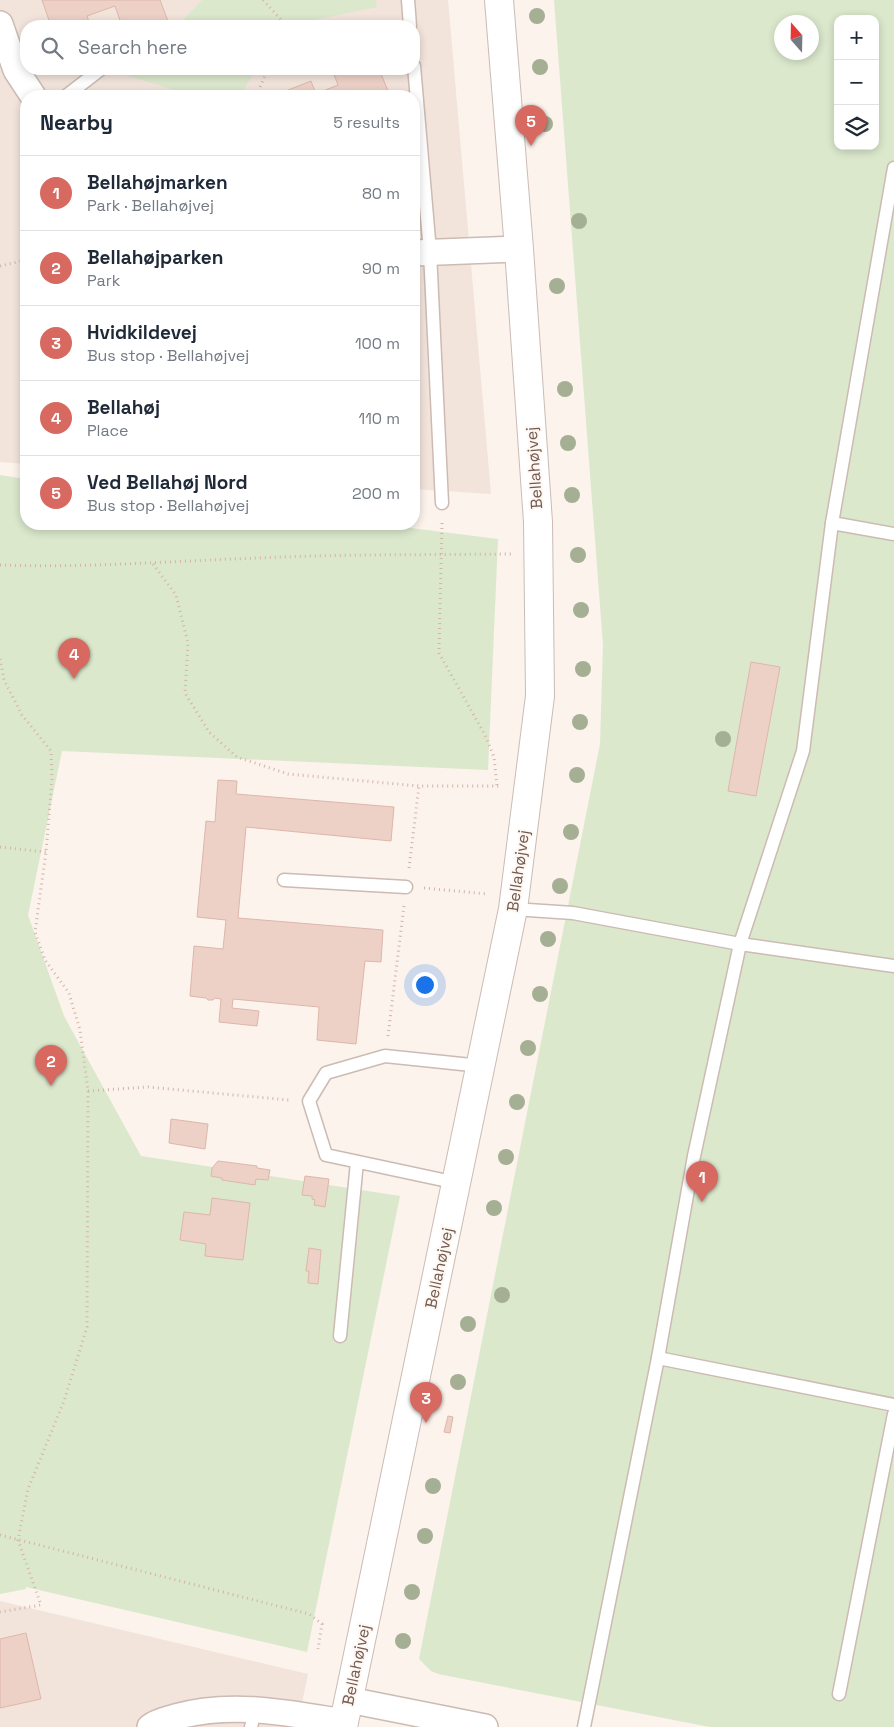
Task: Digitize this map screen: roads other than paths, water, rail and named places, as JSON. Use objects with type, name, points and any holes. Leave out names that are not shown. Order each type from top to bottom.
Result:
[{"type":"street","name":"Bellahøjvej","points":[[345,1716],[513,909],[540,696],[538,522],[499,0]]},
{"type":"street","points":[[0,24],[16,70],[29,90]]},
{"type":"street","points":[[422,253],[519,249]]},
{"type":"street","points":[[150,1727],[156,1723],[189,1713],[239,1709],[253,1718],[276,1711],[485,1727]]},
{"type":"lane","points":[[408,0],[410,20]]},
{"type":"lane","points":[[74,90],[93,75]]},
{"type":"lane","points":[[414,75],[415,90]]},
{"type":"lane","points":[[584,1727],[658,1358],[694,1156],[740,944],[803,751],[832,523],[894,168]]},
{"type":"lane","points":[[420,206],[442,503]]},
{"type":"lane","points":[[832,523],[894,534]]},
{"type":"lane","points":[[284,880],[406,887]]},
{"type":"lane","points":[[513,909],[573,913],[740,944],[894,966]]},
{"type":"lane","points":[[457,1183],[326,1154],[309,1102],[326,1073],[385,1056],[481,1066]]},
{"type":"lane","points":[[340,1336],[357,1162]]},
{"type":"lane","points":[[658,1358],[894,1406]]},
{"type":"lane","points":[[839,1694],[894,1414]]},
{"type":"place","name":"Ved Bellahøj Nord","points":[[531,146]]},
{"type":"place","name":"Bellahøj","points":[[74,679]]},
{"type":"place","name":"Bellahøjparken","points":[[51,1086]]},
{"type":"place","name":"Bellahøjmarken","points":[[702,1202]]},
{"type":"place","name":"Hvidkildevej","points":[[426,1423]]}]
